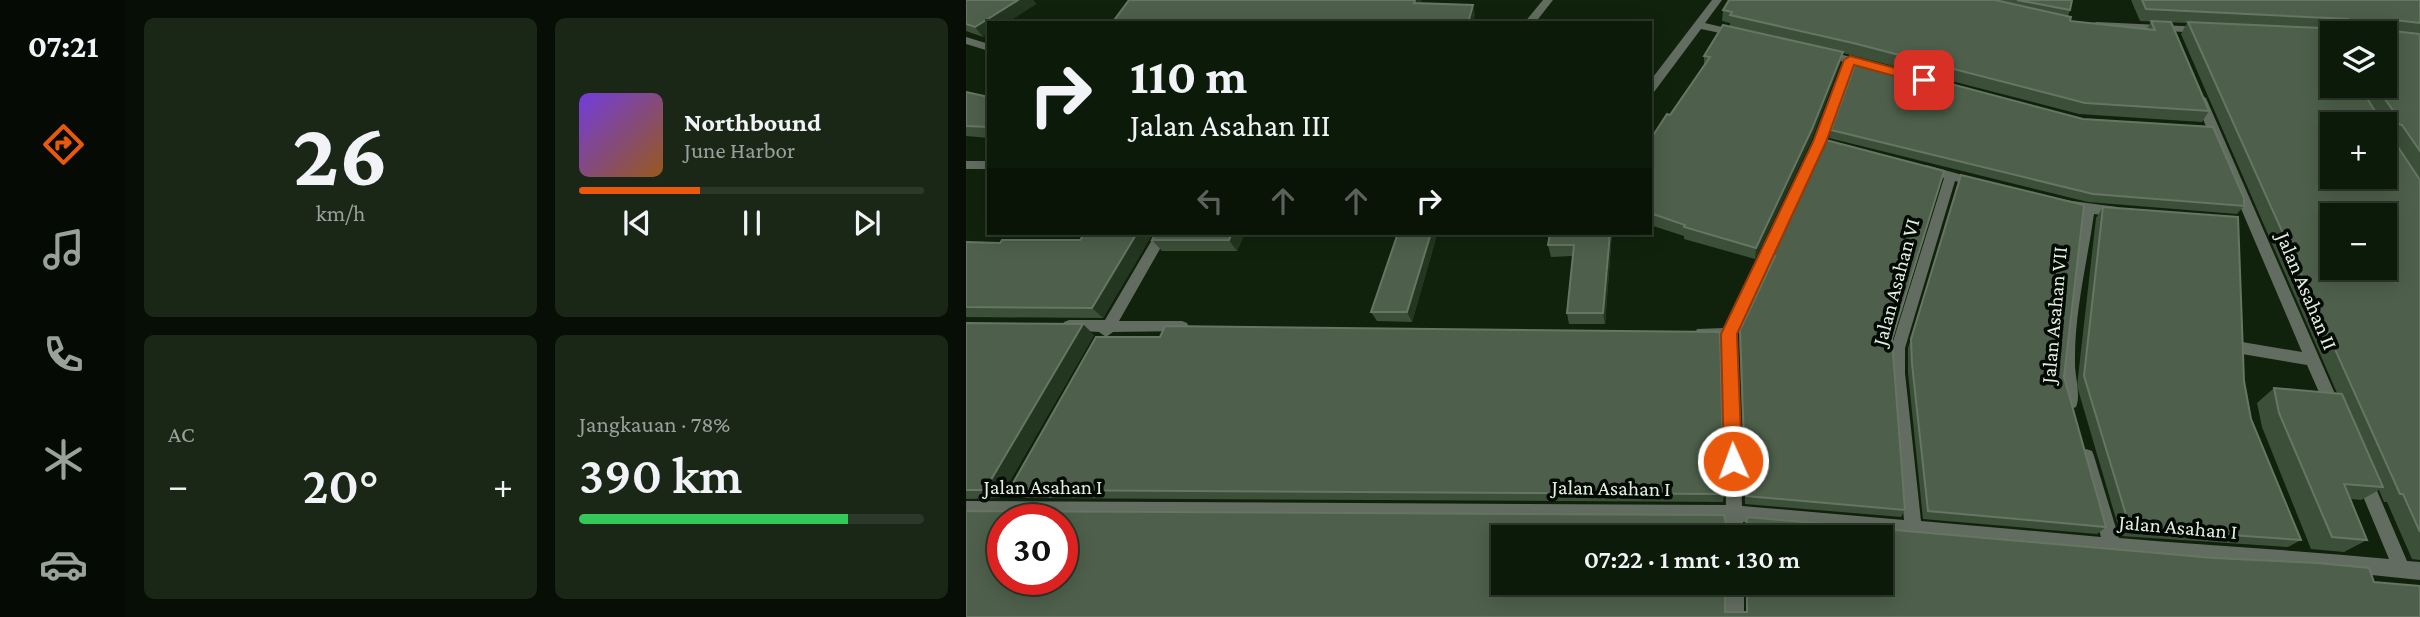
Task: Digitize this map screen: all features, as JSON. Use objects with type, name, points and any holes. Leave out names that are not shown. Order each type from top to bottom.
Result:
[{"type":"street","points":[[1531,21],[1548,0]]},
{"type":"street","points":[[1652,86],[1717,0]]},
{"type":"street","points":[[2081,24],[2211,30]]},
{"type":"street","points":[[1699,25],[1756,38]]},
{"type":"street","points":[[2171,29],[2179,46]]},
{"type":"street","points":[[2291,33],[2318,34],[2320,37]]},
{"type":"street","points":[[966,40],[987,47]]},
{"type":"street","points":[[1810,50],[1889,70]]},
{"type":"street","points":[[1735,525],[1729,334],[1826,143],[1850,60]]},
{"type":"street","name":"Jalan Asahan II","points":[[2193,81],[2207,128],[2255,223],[2339,421]]},
{"type":"street","points":[[966,165],[987,165]]},
{"type":"street","points":[[1911,165],[1989,186]]},
{"type":"street","name":"Jalan Asahan VI","points":[[1913,528],[1898,348],[1951,176]]},
{"type":"street","points":[[2051,202],[2088,210],[2129,213]]},
{"type":"street","name":"Jalan Asahan VII","points":[[2075,420],[2067,386],[2088,210]]},
{"type":"street","points":[[2238,222],[2255,223]]},
{"type":"street","points":[[1096,349],[1161,235]]},
{"type":"street","points":[[1057,326],[1192,327]]},
{"type":"street","points":[[1688,333],[1729,334]]},
{"type":"street","points":[[2243,370],[2242,342],[2313,360]]},
{"type":"street","points":[[2082,445],[2112,545]]},
{"type":"street","points":[[2355,458],[2402,570]]},
{"type":"street","name":"Jalan Asahan I","points":[[966,509],[1009,504],[1735,513],[2202,554],[2302,553],[2420,571]]},
{"type":"street","points":[[1735,595],[1735,617]]},
{"type":"building","points":[[966,0],[1018,0],[975,27],[966,24]]},
{"type":"building","points":[[1129,0],[1415,0],[1414,3],[1473,5],[1469,21],[1113,21]]},
{"type":"building","points":[[1729,0],[1995,0],[2071,17],[2070,21],[2155,30],[2151,21],[2171,22],[2209,111],[2085,103],[1853,43],[1730,15],[1732,12],[1723,10]]},
{"type":"building","points":[[2017,0],[2072,0],[2070,10]]},
{"type":"building","points":[[2142,0],[2420,0],[2420,23],[2395,20],[2347,21],[2348,19],[2146,9]]},
{"type":"building","points":[[2188,22],[2320,28],[2320,98],[2367,98],[2376,112],[2320,112],[2320,189],[2397,189],[2397,146],[2420,180],[2420,532],[2403,494],[2400,494]]},
{"type":"building","points":[[1723,25],[1843,52],[1812,129],[1756,248],[1684,227],[1685,225],[1652,214],[1652,137],[1710,57],[1704,56]]},
{"type":"building","points":[[2397,31],[2420,34],[2420,151],[2402,125],[2397,124],[2397,112],[2394,112],[2384,98],[2397,98]]},
{"type":"building","points":[[1857,59],[2083,119],[2213,127],[2244,198],[2244,206],[2093,194],[1831,130]]},
{"type":"building","points":[[966,92],[987,97],[987,127],[966,126]]},
{"type":"building","points":[[1826,140],[1944,171],[1892,339],[1905,510],[1746,496],[1740,330]]},
{"type":"building","points":[[1961,175],[2084,205],[2064,377],[2106,527],[1928,511],[1911,339]]},
{"type":"building","points":[[2103,207],[2238,217],[2244,381],[2251,419],[2301,540],[2130,528],[2084,376]]},
{"type":"building","points":[[1084,235],[1136,235],[1092,308],[966,307],[966,242],[1080,240]]},
{"type":"building","points":[[1155,235],[1231,235],[1229,240],[1152,240]]},
{"type":"building","points":[[1397,235],[1430,235],[1407,312],[1371,312]]},
{"type":"building","points":[[1550,235],[1610,235],[1603,313],[1567,313],[1574,245],[1548,245]]},
{"type":"building","points":[[966,323],[1083,324],[985,490],[966,490]]},
{"type":"building","points":[[1165,326],[1720,332],[1724,494],[1009,490],[1096,337],[1160,337]]},
{"type":"building","points":[[2274,388],[2342,394],[2383,487],[2344,484],[2367,540],[2332,537],[2279,413]]},
{"type":"building","points":[[966,511],[987,511],[987,595],[1078,595],[1078,512],[1724,515],[1726,525],[1491,525],[1491,595],[1725,595],[1725,612],[1747,612],[1747,595],[1893,595],[1893,530],[2214,558],[2369,568],[2374,582],[2420,586],[2420,617],[966,617]]},
{"type":"building","points":[[1747,517],[1838,525],[1746,525]]},
{"type":"route","points":[[1733,461],[1729,334],[1819,142],[1850,60],[1924,80]]}]
